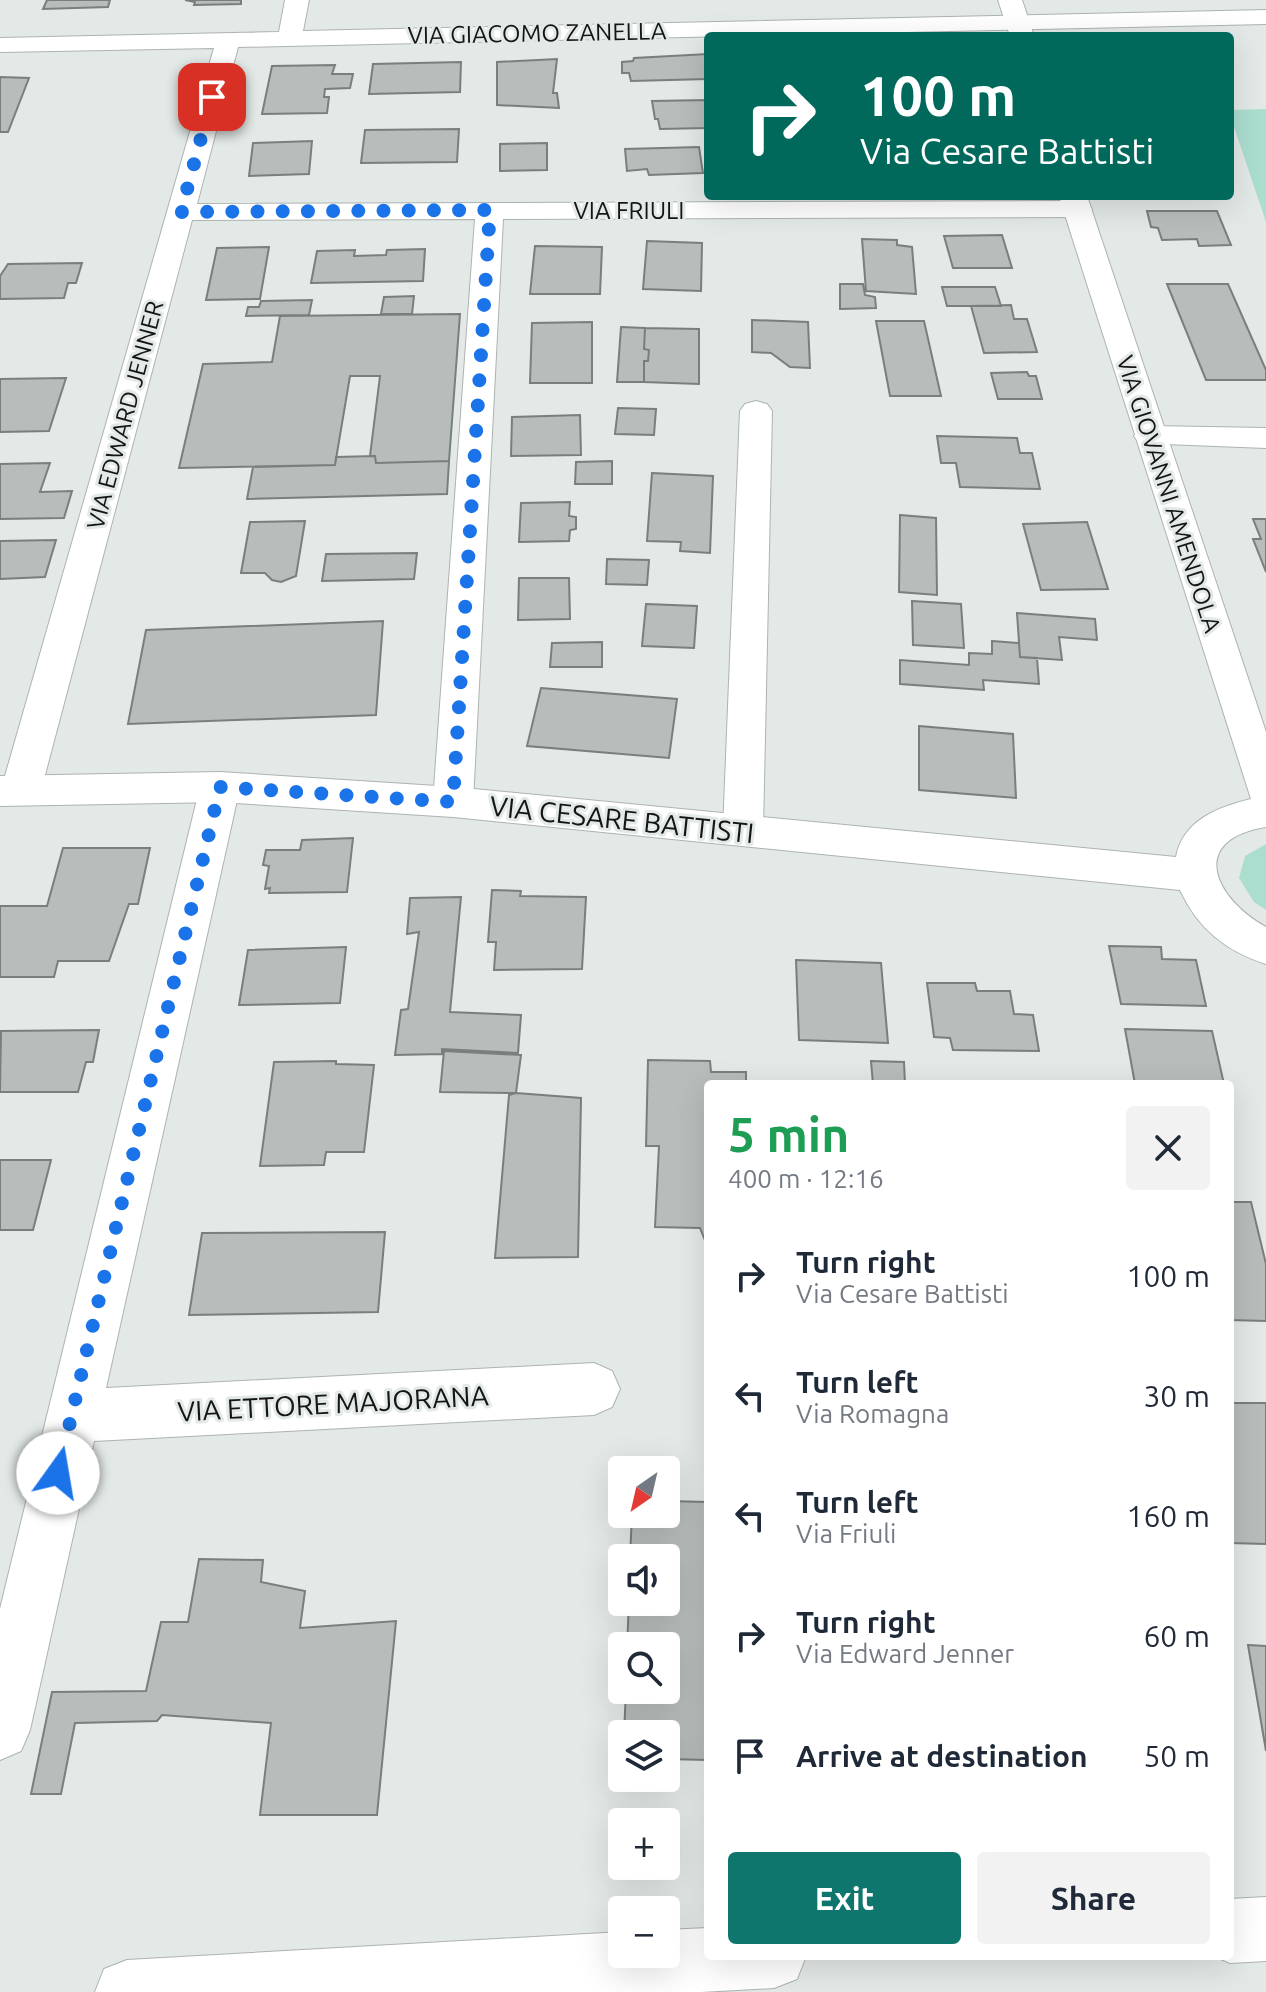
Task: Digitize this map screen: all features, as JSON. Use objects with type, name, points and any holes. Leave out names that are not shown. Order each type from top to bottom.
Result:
[{"type":"street","points":[[290,39],[297,0]]},
{"type":"street","name":"VIA GIACOMO ZANELLA","points":[[0,45],[1016,19],[1266,17]]},
{"type":"street","name":"VIA EDWARD JENNER","points":[[11,790],[181,212],[228,40]]},
{"type":"street","name":"VIA FRIULI","points":[[181,212],[1076,202]]},
{"type":"street","name":"VIA GIOVANNI AMENDOLA","points":[[1076,202],[1266,791]]},
{"type":"street","points":[[453,802],[490,210]]},
{"type":"street","points":[[743,830],[756,411]]},
{"type":"street","points":[[1150,436],[1266,438]]},
{"type":"street","points":[[0,1730],[220,787]]},
{"type":"street","name":"VIA CESARE BATTISTI","points":[[11,790],[220,787],[453,802],[1195,875]]},
{"type":"street","points":[[1266,812],[1239,814],[1213,827],[1197,849],[1195,875],[1207,904],[1233,929],[1266,947]]},
{"type":"street","name":"VIA ETTORE MAJORANA","points":[[71,1416],[594,1389]]},
{"type":"street","points":[[1234,1931],[1266,1929]]},
{"type":"street","points":[[127,1992],[704,1960]]},
{"type":"green space","points":[[1266,109],[1266,222],[1234,127],[1234,110]]},
{"type":"green space","points":[[1266,844],[1266,910],[1254,902],[1239,878],[1245,856]]},
{"type":"building","points":[[47,0],[110,0],[108,7],[43,9]]},
{"type":"building","points":[[185,0],[241,0],[241,4],[194,5],[195,2]]},
{"type":"building","points":[[704,54],[704,79],[631,81],[629,73],[622,73],[622,62],[633,61],[634,58]]},
{"type":"building","points":[[557,59],[553,93],[557,93],[559,108],[497,105],[497,62]]},
{"type":"building","points":[[461,62],[460,92],[369,94],[373,64]]},
{"type":"building","points":[[335,65],[332,74],[353,74],[350,88],[325,89],[324,97],[329,97],[327,113],[262,114],[272,66]]},
{"type":"building","points":[[0,77],[29,78],[8,132],[0,132]]},
{"type":"building","points":[[704,100],[704,128],[660,129],[652,101]]},
{"type":"building","points":[[459,129],[457,162],[361,163],[365,130]]},
{"type":"building","points":[[312,141],[309,174],[249,176],[253,143]]},
{"type":"building","points":[[547,143],[547,170],[500,171],[500,144]]},
{"type":"building","points":[[699,147],[703,173],[649,175],[647,169],[627,171],[625,149]]},
{"type":"building","points":[[1147,211],[1217,211],[1231,245],[1199,246],[1197,239],[1162,240],[1158,228],[1151,227]]},
{"type":"building","points":[[1002,235],[1012,268],[953,268],[944,236]]},
{"type":"building","points":[[862,239],[897,240],[897,245],[912,247],[916,294],[866,291]]},
{"type":"building","points":[[647,241],[702,243],[701,291],[643,289]]},
{"type":"building","points":[[535,246],[602,247],[600,294],[530,294]]},
{"type":"building","points":[[269,247],[260,299],[206,300],[217,248]]},
{"type":"building","points":[[425,249],[423,281],[311,283],[317,251],[355,250],[354,256],[386,255],[387,250]]},
{"type":"building","points":[[82,263],[76,283],[68,283],[64,298],[0,299],[0,276],[8,264]]},
{"type":"building","points":[[840,284],[863,284],[865,295],[875,297],[876,308],[840,309]]},
{"type":"building","points":[[1167,284],[1228,284],[1266,370],[1266,380],[1206,380]]},
{"type":"building","points":[[942,287],[995,287],[1001,306],[947,306]]},
{"type":"building","points":[[414,296],[412,314],[381,314],[384,297]]},
{"type":"building","points":[[312,300],[309,315],[246,316],[248,307],[259,307],[261,301]]},
{"type":"building","points":[[1011,305],[1014,319],[1027,319],[1037,352],[984,353],[971,306]]},
{"type":"building","points":[[460,314],[449,461],[376,463],[375,456],[370,456],[380,376],[350,376],[335,465],[179,468],[203,364],[272,362],[280,316]]},
{"type":"building","points":[[752,320],[808,322],[810,368],[790,367],[771,353],[752,352]]},
{"type":"building","points":[[876,321],[924,321],[941,396],[890,396]]},
{"type":"building","points":[[592,322],[592,383],[530,383],[532,323]]},
{"type":"building","points":[[621,327],[645,328],[644,349],[649,350],[648,361],[644,361],[644,382],[617,382]]},
{"type":"building","points":[[645,328],[699,329],[699,384],[644,382],[644,361],[648,361],[649,350],[644,349]]},
{"type":"building","points":[[1027,372],[1029,376],[1036,376],[1042,399],[998,399],[991,373]]},
{"type":"building","points":[[66,378],[49,431],[0,432],[0,379]]},
{"type":"building","points":[[618,408],[656,409],[654,435],[615,434]]},
{"type":"building","points":[[580,415],[581,455],[511,456],[512,417]]},
{"type":"building","points":[[937,436],[1017,438],[1020,453],[1032,453],[1040,489],[960,487],[956,463],[941,463]]},
{"type":"building","points":[[375,456],[376,463],[449,461],[447,494],[247,499],[253,467],[335,465],[336,457]]},
{"type":"building","points":[[612,461],[612,484],[575,484],[576,462]]},
{"type":"building","points":[[50,463],[40,492],[72,491],[64,518],[0,519],[0,464]]},
{"type":"building","points":[[652,473],[713,476],[710,553],[680,551],[681,542],[647,541]]},
{"type":"building","points":[[570,502],[569,516],[576,517],[576,529],[570,530],[569,541],[519,542],[521,503]]},
{"type":"building","points":[[900,515],[936,518],[937,595],[899,592]]},
{"type":"building","points":[[1253,519],[1266,519],[1266,572],[1253,539],[1261,539]]},
{"type":"building","points":[[305,521],[296,576],[281,582],[272,580],[265,573],[241,573],[250,522]]},
{"type":"building","points":[[1087,522],[1108,589],[1041,590],[1023,524]]},
{"type":"building","points":[[56,540],[45,577],[0,579],[0,541]]},
{"type":"building","points":[[417,553],[414,579],[322,581],[326,554]]},
{"type":"building","points":[[607,559],[649,560],[647,585],[606,584]]},
{"type":"building","points":[[519,578],[569,578],[570,619],[518,620]]},
{"type":"building","points":[[912,601],[961,604],[964,648],[913,645]]},
{"type":"building","points":[[646,604],[697,606],[694,648],[642,646]]},
{"type":"building","points":[[1017,613],[1095,619],[1097,640],[1059,637],[1062,660],[1020,657]]},
{"type":"building","points":[[383,621],[376,715],[128,724],[146,630]]},
{"type":"building","points":[[992,641],[1019,643],[1020,657],[1037,658],[1039,684],[983,680],[984,690],[900,684],[900,660],[969,665],[969,653],[992,654]]},
{"type":"building","points":[[602,642],[602,667],[550,667],[552,643]]},
{"type":"building","points":[[541,688],[677,699],[669,758],[527,746]]},
{"type":"building","points":[[919,726],[1013,734],[1016,798],[919,790]]},
{"type":"building","points":[[353,838],[347,892],[269,893],[270,888],[265,889],[269,866],[263,865],[266,850],[300,850],[302,840]]},
{"type":"building","points":[[63,848],[150,848],[138,904],[129,904],[109,961],[58,961],[54,977],[0,977],[0,906],[47,906]]},
{"type":"building","points":[[492,890],[521,891],[520,896],[586,897],[582,969],[494,970],[496,942],[488,942]]},
{"type":"building","points":[[461,897],[450,1012],[521,1015],[518,1053],[442,1049],[442,1054],[395,1055],[401,1010],[408,1009],[419,932],[407,934],[410,898]]},
{"type":"building","points":[[1109,946],[1161,947],[1162,959],[1196,960],[1206,1006],[1121,1004]]},
{"type":"building","points":[[346,947],[340,1003],[239,1005],[248,950]]},
{"type":"building","points":[[796,960],[881,963],[888,1043],[799,1040]]},
{"type":"building","points":[[927,983],[975,983],[977,991],[1010,991],[1014,1014],[1033,1015],[1039,1051],[953,1050],[950,1038],[934,1037]]},
{"type":"building","points":[[1125,1029],[1212,1031],[1223,1080],[1134,1080]]},
{"type":"building","points":[[99,1030],[93,1062],[86,1062],[78,1092],[0,1092],[1,1031]]},
{"type":"building","points":[[444,1051],[521,1055],[516,1093],[440,1092]]},
{"type":"building","points":[[648,1060],[710,1061],[711,1072],[746,1072],[746,1080],[704,1080],[704,1238],[700,1228],[655,1227],[659,1146],[646,1146]]},
{"type":"building","points":[[336,1061],[336,1064],[374,1065],[364,1152],[326,1152],[324,1165],[260,1166],[274,1062]]},
{"type":"building","points":[[871,1061],[904,1062],[905,1080],[873,1080]]},
{"type":"building","points":[[509,1095],[581,1098],[578,1257],[495,1258]]},
{"type":"building","points":[[0,1160],[51,1160],[33,1230],[0,1230]]},
{"type":"building","points":[[1234,1202],[1251,1202],[1266,1264],[1266,1321],[1234,1320]]},
{"type":"building","points":[[385,1232],[378,1312],[189,1315],[202,1233]]},
{"type":"building","points":[[1234,1403],[1266,1403],[1266,1544],[1234,1543]]},
{"type":"building","points":[[680,1501],[704,1502],[704,1760],[680,1759],[680,1720],[625,1720],[625,1704],[680,1704],[680,1632],[628,1632],[628,1616],[680,1616],[680,1544],[631,1544],[631,1528],[680,1528]]},
{"type":"building","points":[[199,1559],[263,1560],[261,1582],[305,1591],[300,1628],[396,1621],[377,1815],[260,1815],[271,1723],[162,1715],[157,1721],[75,1723],[61,1794],[31,1794],[52,1692],[146,1691],[161,1622],[188,1622]]},
{"type":"building","points":[[1248,1645],[1266,1646],[1266,1751]]},
{"type":"route","points":[[58,1473],[220,787],[453,802],[490,210],[181,212],[212,97]]}]
